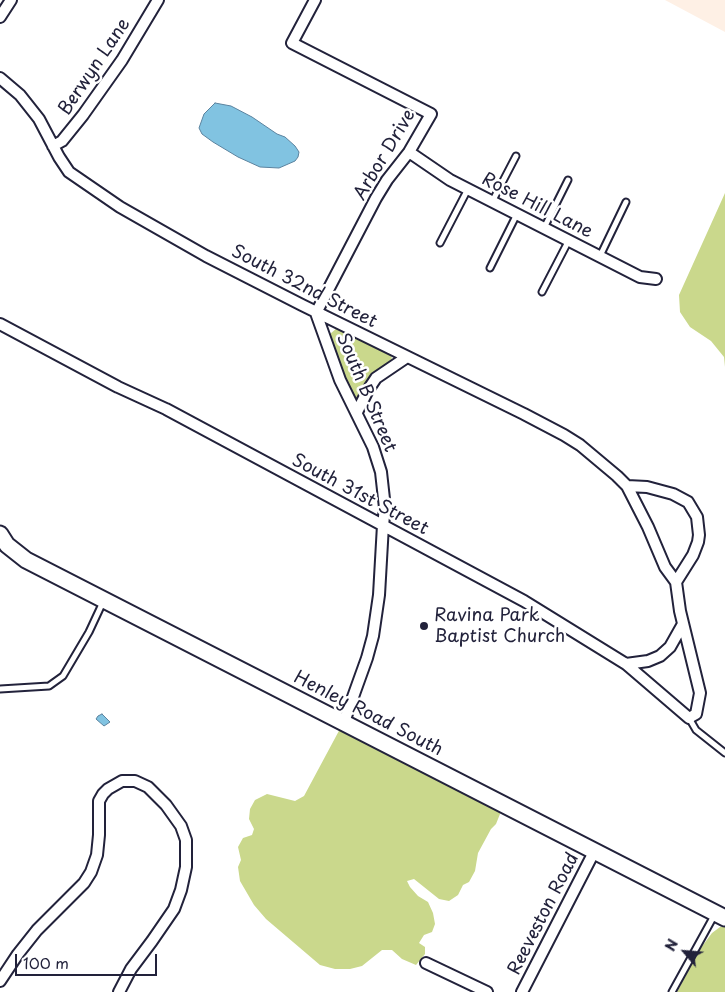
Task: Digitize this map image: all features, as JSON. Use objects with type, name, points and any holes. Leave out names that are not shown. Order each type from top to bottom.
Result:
[{"type":"street","points":[[0,17],[11,0]]},
{"type":"street","name":"Berwyn Lane","points":[[53,146],[66,137],[83,115],[122,60],[158,0]]},
{"type":"street","name":"Arbor Drive","points":[[315,0],[292,44],[431,114],[409,152],[387,180],[376,198],[316,313]]},
{"type":"street","name":"South 32nd Street","points":[[0,78],[11,87],[39,119],[69,172],[120,208],[206,256],[316,313],[407,356],[564,435],[580,445],[627,486],[648,527],[665,567],[676,582],[683,624],[700,693],[696,712],[689,718]]},
{"type":"street","name":"Rose Hill Lane","points":[[409,152],[437,172],[492,202],[640,277],[656,279]]},
{"type":"street","name":"South B Street","points":[[316,313],[340,380],[373,447],[381,472],[385,508],[379,596],[373,636],[344,722]]},
{"type":"street","name":"South 31st Street","points":[[0,324],[118,387],[166,409],[524,601],[626,664],[689,718]]},
{"type":"street","points":[[357,412],[376,378],[407,356]]},
{"type":"street","points":[[627,486],[647,487],[673,494],[688,502],[697,516],[698,542],[693,555],[676,582]]},
{"type":"street","name":"Henley Road South","points":[[0,534],[7,545],[26,560],[720,916]]},
{"type":"street","points":[[626,664],[648,661],[660,656],[670,646],[683,624]]},
{"type":"street","points":[[0,981],[37,930],[84,882],[91,872],[97,855],[99,801],[103,794],[122,781],[135,781],[148,787],[166,805],[181,826],[186,840],[186,867],[181,890],[174,909],[131,969],[119,992]]},
{"type":"street","name":"Reeveston Road","points":[[522,992],[594,852]]},
{"type":"street","points":[[426,963],[487,992]]},
{"type":"lane","points":[[492,202],[516,156]]},
{"type":"lane","points":[[544,228],[568,180]]},
{"type":"lane","points":[[440,242],[468,189]]},
{"type":"lane","points":[[600,256],[626,202]]},
{"type":"lane","points":[[490,268],[517,214]]},
{"type":"lane","points":[[542,292],[569,240]]},
{"type":"lane","points":[[0,689],[49,686],[63,676],[89,632],[104,599]]},
{"type":"lane","points":[[689,718],[696,730],[725,753]]},
{"type":"lane","points":[[672,992],[720,916]]},
{"type":"shaded area","points":[[665,0],[725,0],[725,32]]},
{"type":"green space","points":[[725,193],[725,367],[724,357],[711,341],[690,327],[680,312],[679,295]]},
{"type":"green space","points":[[337,328],[388,352],[392,358],[390,362],[373,373],[367,380],[359,398],[353,396],[336,359],[330,334]]},
{"type":"green space","points":[[341,727],[499,809],[500,814],[496,824],[491,829],[478,853],[475,871],[469,882],[463,885],[458,895],[449,901],[439,899],[414,879],[407,881],[418,896],[428,902],[435,924],[432,932],[424,935],[419,943],[425,947],[425,954],[416,965],[402,959],[392,950],[382,950],[362,966],[350,969],[335,969],[320,965],[266,919],[254,905],[240,881],[238,867],[241,860],[238,847],[243,838],[252,835],[254,829],[249,819],[250,809],[255,800],[267,794],[295,801],[304,796]]},
{"type":"green space","points":[[720,927],[725,927],[725,992],[677,992],[700,949],[712,933]]},
{"type":"water","points":[[215,103],[231,106],[285,137],[299,152],[298,157],[295,161],[279,168],[260,167],[238,157],[213,142],[202,134],[199,128],[204,114]]},
{"type":"water","points":[[102,714],[110,722],[104,726],[96,719]]},
{"type":"place","name":"Ravina Park Baptist Church","points":[[424,626]]}]
